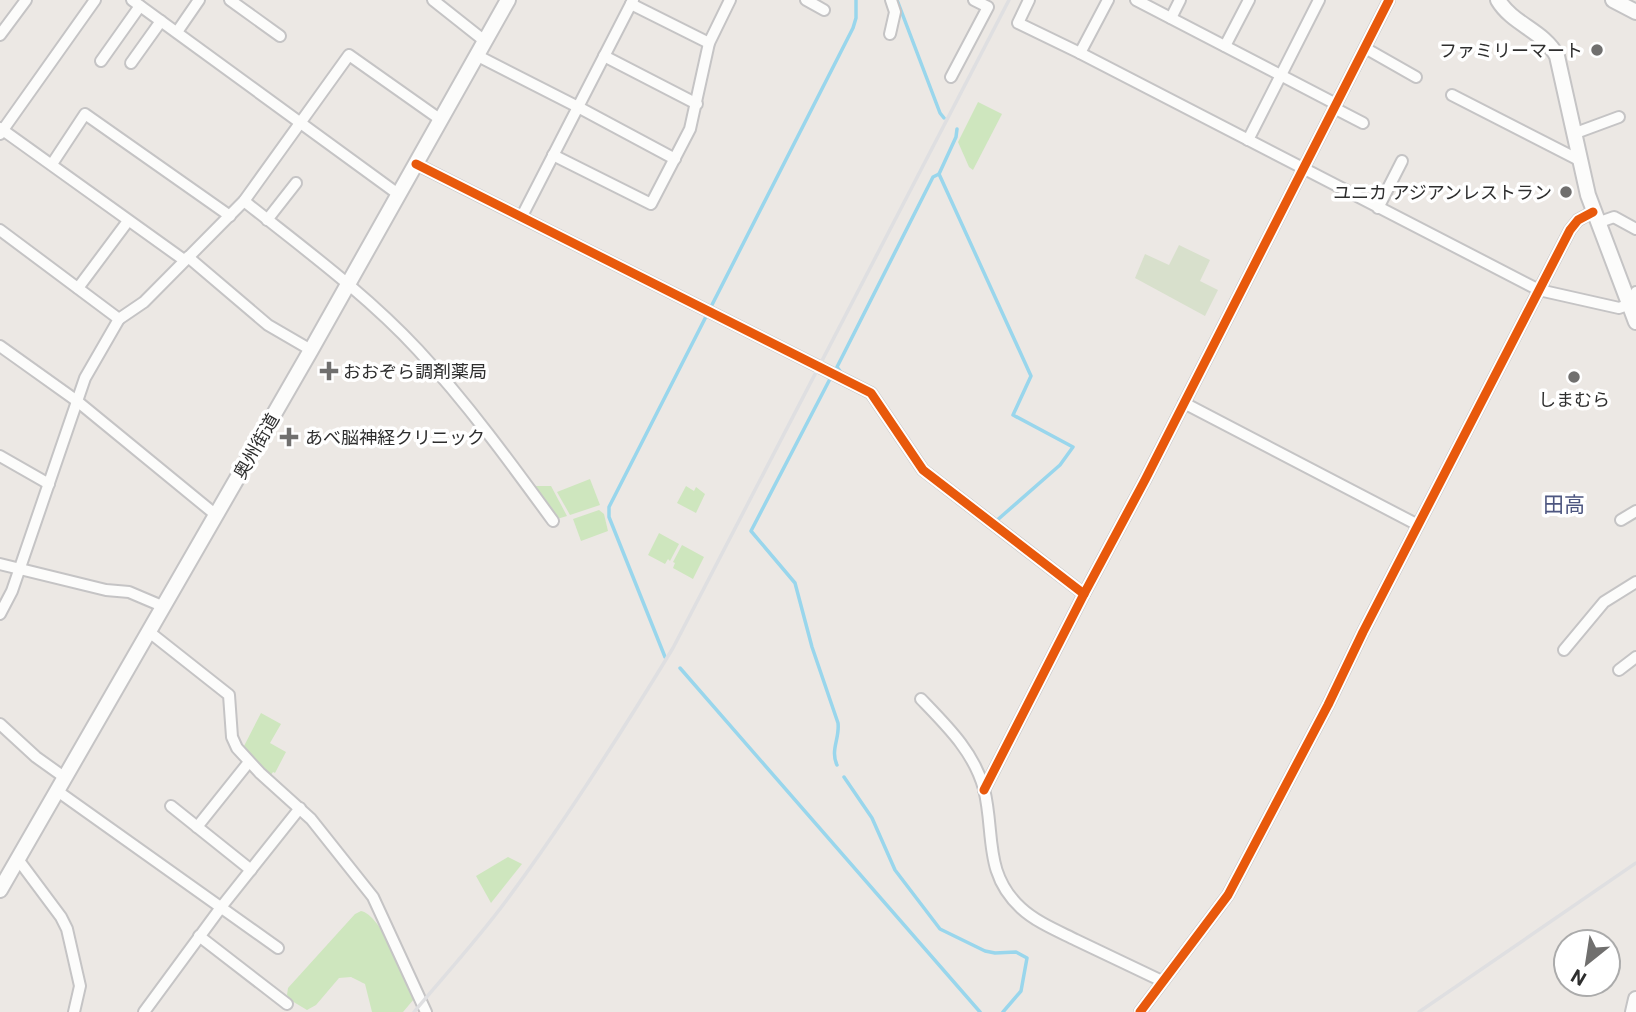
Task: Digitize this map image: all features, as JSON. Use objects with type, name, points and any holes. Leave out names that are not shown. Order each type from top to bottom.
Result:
[{"type":"main road","name":"奥州街道","points":[[0,890],[311,350],[508,0]]},
{"type":"main road","points":[[1498,0],[1513,19],[1545,39],[1557,56],[1578,160],[1595,218],[1633,298],[1636,322]]},
{"type":"main road","points":[[1613,0],[1636,12]]},
{"type":"main road","points":[[1633,1012],[1636,999]]},
{"type":"street","points":[[2,27],[26,0]]},
{"type":"street","points":[[95,0],[1,131],[52,164],[128,221],[186,258],[268,325],[311,350]]},
{"type":"street","points":[[177,32],[199,0]]},
{"type":"street","points":[[230,0],[280,36]]},
{"type":"street","points":[[433,0],[486,42]]},
{"type":"street","points":[[553,155],[651,204],[690,130],[709,43],[730,0]]},
{"type":"street","points":[[806,0],[824,10]]},
{"type":"street","points":[[890,34],[895,12],[891,0]]},
{"type":"street","points":[[951,77],[988,8],[974,0]]},
{"type":"street","points":[[1029,0],[1018,23],[1539,290],[1619,308],[1633,298]]},
{"type":"street","points":[[1080,53],[1108,0]]},
{"type":"street","points":[[1136,0],[1280,75],[1363,123]]},
{"type":"street","points":[[1171,18],[1180,0]]},
{"type":"street","points":[[1225,46],[1249,0]]},
{"type":"street","points":[[1248,140],[1318,0]]},
{"type":"street","points":[[984,790],[1389,0]]},
{"type":"street","points":[[522,216],[632,2],[709,43]]},
{"type":"street","points":[[101,61],[136,3],[398,194]]},
{"type":"street","points":[[131,63],[161,21]]},
{"type":"street","points":[[1365,48],[1416,77]]},
{"type":"street","points":[[0,614],[20,569],[85,378],[119,319],[144,302],[244,201],[349,55],[441,120]]},
{"type":"street","points":[[478,56],[675,159]]},
{"type":"street","points":[[604,56],[696,104]]},
{"type":"street","points":[[1452,95],[1578,160]]},
{"type":"street","points":[[52,164],[85,114],[230,216]]},
{"type":"street","points":[[1573,134],[1619,117]]},
{"type":"street","points":[[1378,208],[1402,161]]},
{"type":"street","points":[[416,164],[871,393],[922,470],[1084,594]]},
{"type":"street","points":[[267,219],[296,183]]},
{"type":"street","points":[[244,201],[347,283],[416,348],[480,421],[553,521]]},
{"type":"street","points":[[1140,1012],[1228,895],[1570,230],[1578,220],[1595,218],[1614,218],[1636,229]]},
{"type":"street","points":[[78,288],[128,221]]},
{"type":"street","points":[[0,230],[119,319]]},
{"type":"street","points":[[0,346],[77,401],[216,515]]},
{"type":"street","points":[[1184,403],[1418,525]]},
{"type":"street","points":[[0,456],[49,484]]},
{"type":"street","points":[[1621,520],[1636,511]]},
{"type":"street","points":[[0,564],[106,590],[130,593],[162,606]]},
{"type":"street","points":[[1564,650],[1604,602],[1636,582]]},
{"type":"street","points":[[148,631],[229,695],[232,737],[237,748],[300,808],[373,897],[426,1012]]},
{"type":"street","points":[[1619,670],[1636,657]]},
{"type":"street","points":[[921,699],[956,735],[967,751],[984,790],[995,871],[1006,891],[1021,909],[1049,927],[1162,981]]},
{"type":"street","points":[[0,724],[36,757],[64,777]]},
{"type":"street","points":[[197,827],[249,762]]},
{"type":"street","points":[[56,790],[278,948]]},
{"type":"street","points":[[171,806],[251,870]]},
{"type":"street","points":[[160,1012],[147,1008],[199,936],[300,808]]},
{"type":"street","points":[[17,858],[67,929],[80,986],[74,1012]]},
{"type":"street","points":[[199,936],[287,1004]]},
{"type":"green space","points":[[978,102],[1002,114],[973,170],[969,167],[958,142]]},
{"type":"green space","points":[[1179,245],[1210,260],[1200,281],[1218,290],[1205,316],[1135,278],[1145,254],[1169,265]]},
{"type":"green space","points":[[590,479],[600,505],[570,515],[557,492]]},
{"type":"green space","points":[[534,486],[551,486],[567,516],[557,519]]},
{"type":"green space","points":[[686,486],[694,491],[696,487],[705,494],[696,513],[677,503]]},
{"type":"green space","points":[[599,510],[604,514],[608,531],[581,541],[573,519]]},
{"type":"green space","points":[[659,533],[679,544],[670,561],[668,559],[665,564],[648,555]]},
{"type":"green space","points":[[682,545],[704,557],[693,579],[673,568],[673,562]]},
{"type":"green space","points":[[261,713],[281,724],[270,743],[286,752],[275,773],[271,775],[244,746]]},
{"type":"green space","points":[[508,857],[522,864],[491,903],[476,876]]},
{"type":"green space","points":[[361,911],[369,915],[384,933],[413,991],[414,999],[403,1012],[372,1012],[365,984],[351,977],[339,978],[316,1005],[307,1010],[292,1001],[287,995],[288,988],[355,914]]},
{"type":"waterway","points":[[665,657],[609,517],[609,507],[853,28],[856,0]]},
{"type":"waterway","points":[[897,0],[944,118]]},
{"type":"waterway","points":[[957,129],[939,174],[1031,376],[1013,415],[1073,447],[1060,465],[995,522]]},
{"type":"waterway","points":[[840,371],[837,367],[933,177],[939,174]]},
{"type":"waterway","points":[[831,377],[751,531],[795,583],[812,647],[838,723],[834,754],[837,765]]},
{"type":"waterway","points":[[680,668],[980,1012]]},
{"type":"waterway","points":[[844,777],[872,818],[895,870],[940,929],[985,951],[1016,952],[1027,958],[1021,991],[1003,1012]]},
{"type":"railway","points":[[414,1012],[484,930],[550,840],[673,648],[1009,0]]},
{"type":"railway","points":[[1419,1012],[1636,863]]},
{"type":"cycle path","points":[[984,790],[1389,0]]},
{"type":"cycle path","points":[[416,164],[871,393],[923,470],[1084,594]]},
{"type":"cycle path","points":[[1140,1012],[1228,895],[1570,230],[1578,220],[1593,212]]},
{"type":"place","name":"ファミリーマート","points":[[1597,50]]},
{"type":"place","name":"ユニカ アジアンレストラン","points":[[1566,192]]},
{"type":"place","name":"おおぞら調剤薬局","points":[[329,371]]},
{"type":"place","name":"しまむら","points":[[1574,377]]},
{"type":"place","name":"あべ脳神経クリニック","points":[[289,437]]},
{"type":"district","name":"田高","points":[[1564,505]]}]
